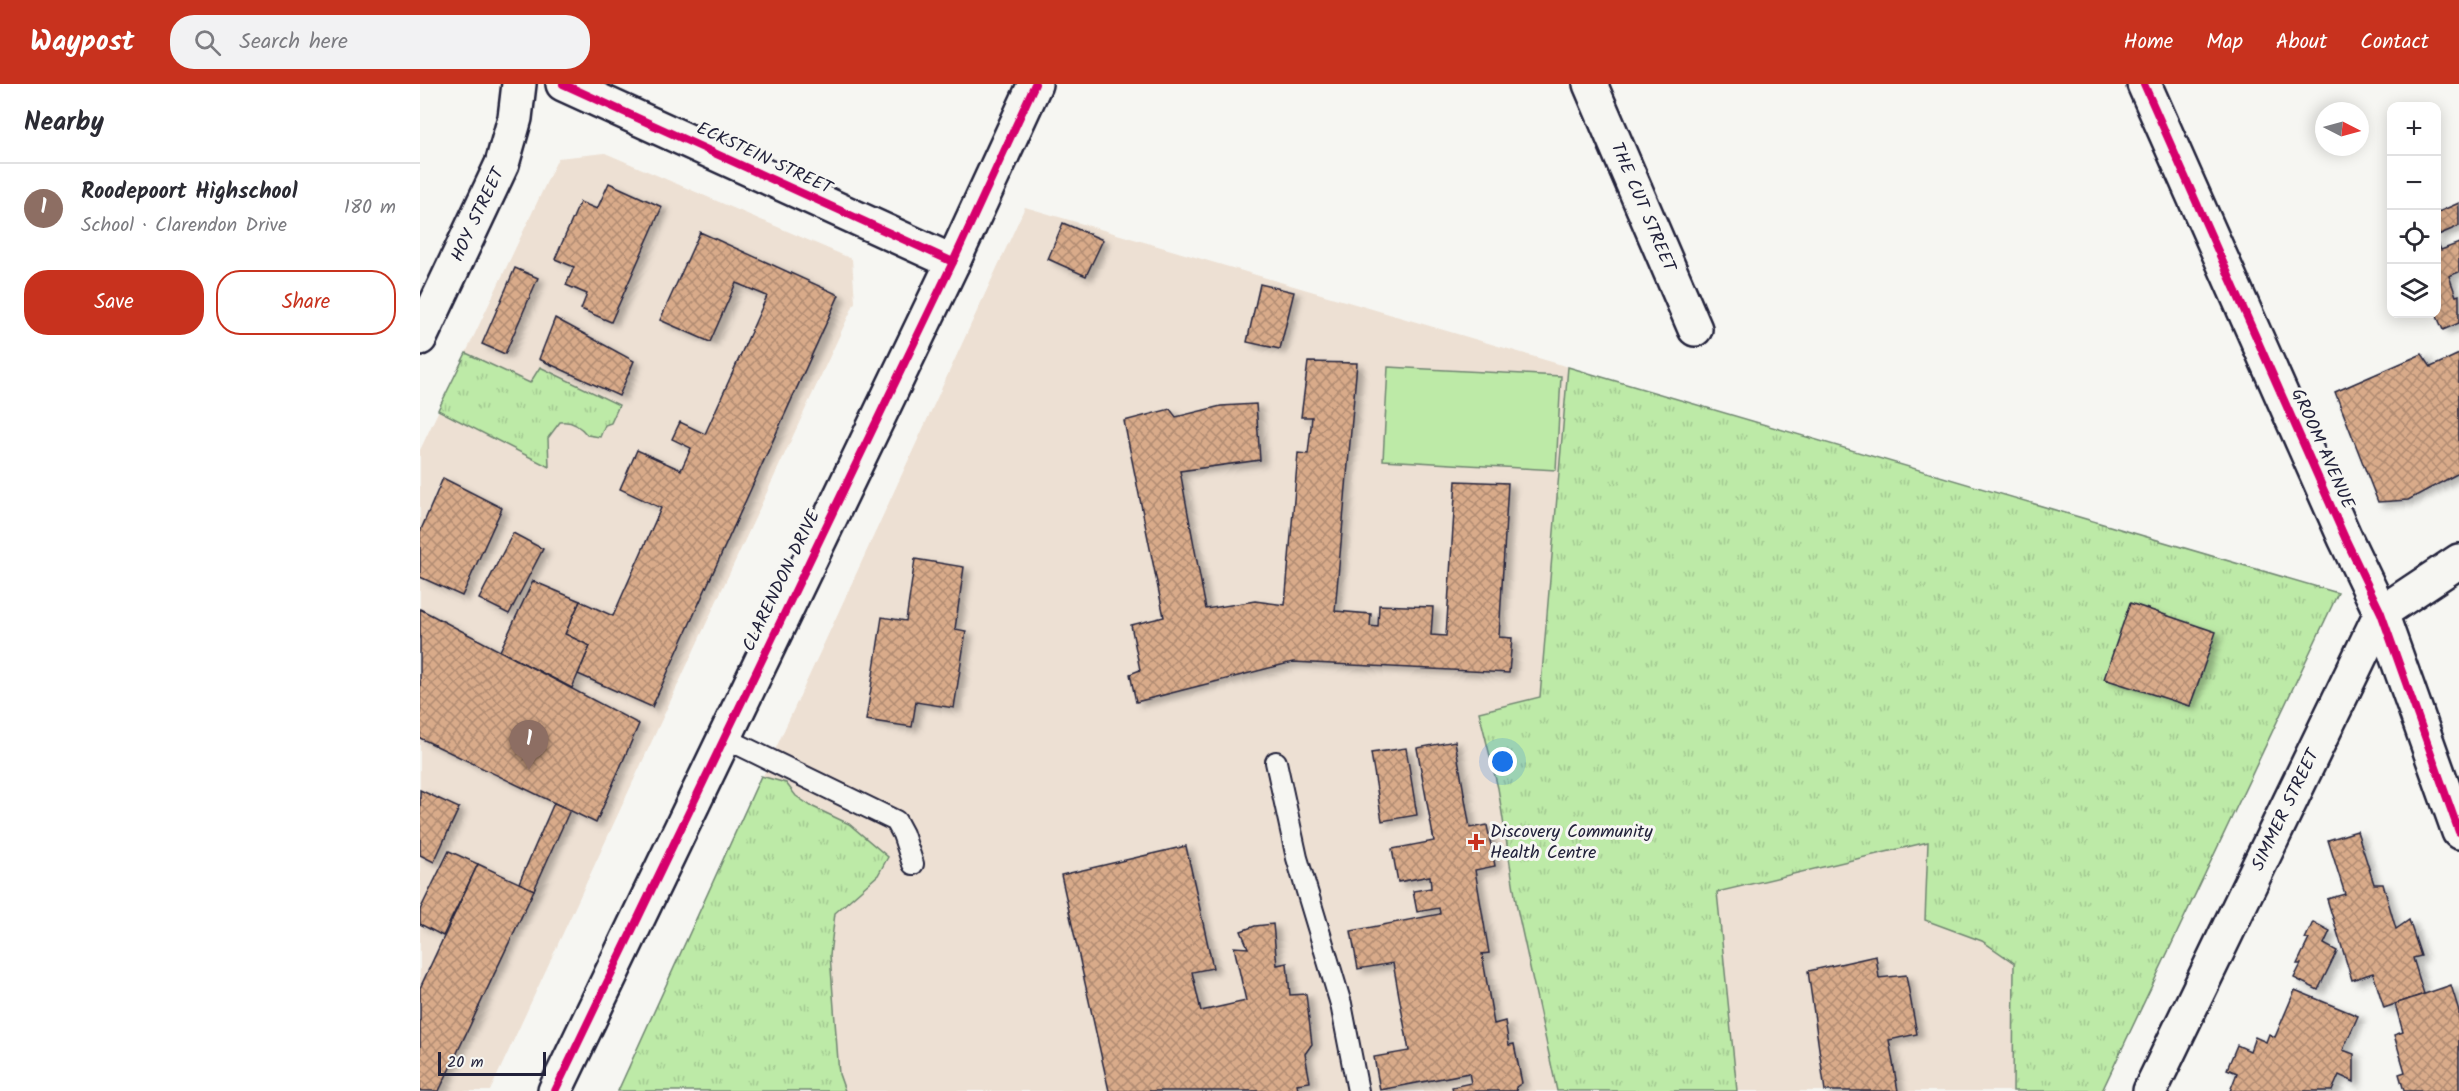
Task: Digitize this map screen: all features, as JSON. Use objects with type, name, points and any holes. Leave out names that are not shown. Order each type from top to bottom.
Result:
[{"type":"street","name":"HOY STREET","points":[[420,338],[502,164],[515,118],[519,84]]},
{"type":"street","name":"ECKSTEIN STREET","points":[[563,84],[953,262]]},
{"type":"street","name":"CLARENDON DRIVE","points":[[555,1091],[953,262],[1035,84]]},
{"type":"street","name":"THE CUT STREET","points":[[1590,84],[1695,329]]},
{"type":"street","name":"GROOM AVENUE","points":[[2144,84],[2345,538],[2381,613],[2459,832]]},
{"type":"street","points":[[2381,613],[2459,561]]},
{"type":"street","name":"SIMMER STREET","points":[[2150,1091],[2381,613]]},
{"type":"lane","points":[[723,737],[903,816],[903,834],[913,864]]},
{"type":"lane","points":[[1276,762],[1297,858],[1341,1004],[1358,1091]]},
{"type":"shaded area","points":[[605,153],[852,259],[855,302],[490,1091],[420,1091],[420,450],[558,158]]},
{"type":"shaded area","name":"Discovery Community Health Centre","points":[[1025,207],[2338,593],[2102,1091],[618,1091]]},
{"type":"green space","points":[[466,353],[530,383],[540,367],[619,405],[611,423],[605,425],[600,437],[587,435],[579,426],[572,423],[560,422],[548,438],[549,467],[438,410]]},
{"type":"green space","points":[[1388,367],[1561,376],[1556,470],[1383,460]]},
{"type":"green space","points":[[1568,367],[2338,593],[2102,1091],[2013,1091],[2014,963],[1982,941],[1925,920],[1928,842],[1717,892],[1737,1091],[1557,1091],[1517,908],[1498,788],[1479,712],[1540,697]]},
{"type":"green space","points":[[761,776],[786,783],[796,796],[811,806],[849,824],[888,857],[878,875],[835,913],[830,955],[839,1074],[845,1091],[618,1091]]},
{"type":"building","points":[[609,183],[662,207],[611,322],[581,309],[587,294],[566,285],[574,267],[555,259],[580,202],[597,209]]},
{"type":"building","points":[[2459,203],[2459,226],[2441,234],[2441,211]]},
{"type":"building","points":[[1063,223],[1103,240],[1086,276],[1048,259]]},
{"type":"building","points":[[700,232],[839,295],[652,707],[578,674],[590,646],[565,634],[580,601],[613,616],[661,508],[620,489],[637,450],[681,470],[691,448],[672,439],[680,422],[705,434],[767,296],[736,283],[710,342],[660,320]]},
{"type":"building","points":[[2459,243],[2459,272],[2449,276],[2456,296],[2459,295],[2459,323],[2443,330],[2438,318],[2441,318],[2441,250]]},
{"type":"building","points":[[515,268],[538,278],[505,354],[482,344]]},
{"type":"building","points":[[1260,284],[1294,292],[1280,349],[1247,342]]},
{"type":"building","points":[[555,318],[634,361],[619,396],[539,359]]},
{"type":"building","points":[[2422,354],[2431,367],[2459,354],[2459,473],[2408,500],[2378,502],[2335,392]]},
{"type":"building","points":[[1308,362],[1357,363],[1335,611],[1371,614],[1370,626],[1378,627],[1379,605],[1433,607],[1431,635],[1446,636],[1456,481],[1508,483],[1499,637],[1512,638],[1509,673],[1293,662],[1136,702],[1130,674],[1140,670],[1131,625],[1164,617],[1124,421],[1170,409],[1176,417],[1221,406],[1256,404],[1260,460],[1180,471],[1206,609],[1255,601],[1285,605],[1298,453],[1308,454],[1312,417],[1301,417]]},
{"type":"building","points":[[443,478],[502,508],[462,596],[420,577],[420,532]]},
{"type":"building","points":[[513,533],[543,549],[509,614],[479,599]]},
{"type":"building","points":[[915,559],[964,567],[955,629],[966,631],[954,708],[916,702],[912,727],[866,720],[882,617],[906,621]]},
{"type":"building","points":[[533,581],[580,601],[565,634],[590,646],[572,688],[500,651]]},
{"type":"building","points":[[2130,603],[2216,632],[2190,706],[2104,679]]},
{"type":"building","points":[[420,609],[639,724],[596,823],[420,738]]},
{"type":"building","points":[[1455,741],[1470,828],[1487,825],[1495,866],[1475,870],[1489,953],[1482,954],[1494,1024],[1505,1021],[1509,1045],[1514,1044],[1522,1083],[1516,1087],[1517,1091],[1453,1091],[1452,1087],[1471,1083],[1469,1073],[1380,1090],[1374,1057],[1409,1051],[1393,963],[1358,969],[1351,931],[1440,914],[1439,908],[1417,912],[1413,891],[1431,888],[1430,876],[1398,882],[1392,849],[1434,841],[1417,748]]},
{"type":"building","points":[[1406,748],[1417,815],[1382,821],[1371,753]]},
{"type":"building","points":[[420,790],[459,808],[434,862],[420,855]]},
{"type":"building","points":[[554,803],[570,810],[534,890],[519,883]]},
{"type":"building","points":[[2357,831],[2374,884],[2383,884],[2396,929],[2409,920],[2421,956],[2413,958],[2424,994],[2384,1008],[2373,973],[2352,980],[2327,899],[2345,894],[2328,840]]},
{"type":"building","points":[[1186,846],[1213,968],[1192,972],[1201,1011],[1246,1001],[1234,947],[1248,948],[1241,931],[1255,926],[1273,924],[1277,965],[1287,963],[1290,995],[1306,994],[1312,1044],[1305,1054],[1310,1082],[1297,1084],[1298,1091],[1109,1091],[1061,875]]},
{"type":"building","points":[[449,851],[478,864],[443,936],[420,924],[420,910]]},
{"type":"building","points":[[478,864],[534,890],[439,1091],[420,1091],[420,988]]},
{"type":"building","points":[[2313,922],[2330,931],[2324,944],[2337,951],[2318,990],[2294,978],[2301,964],[2297,964],[2309,939],[2305,939]]},
{"type":"building","points":[[1876,956],[1879,978],[1906,975],[1917,1034],[1889,1040],[1898,1091],[1825,1091],[1808,971]]},
{"type":"building","points":[[2451,985],[2459,1011],[2459,1091],[2404,1091],[2399,1074],[2405,1072],[2394,1035],[2403,1032],[2395,1004]]},
{"type":"building","points":[[2295,990],[2358,1016],[2343,1050],[2354,1054],[2354,1082],[2339,1075],[2332,1091],[2230,1091],[2237,1073],[2227,1069],[2237,1045],[2250,1051],[2255,1037],[2266,1042],[2269,1034],[2275,1037]]},
{"type":"cycle path","points":[[563,84],[953,262]]},
{"type":"cycle path","points":[[555,1091],[953,262],[1035,84]]},
{"type":"cycle path","points":[[2144,84],[2345,538],[2381,613],[2459,832]]},
{"type":"place","name":"Roodepoort Highschool","points":[[529,770]]},
{"type":"place","name":"Discovery Community Health Centre","points":[[1476,842]]}]
